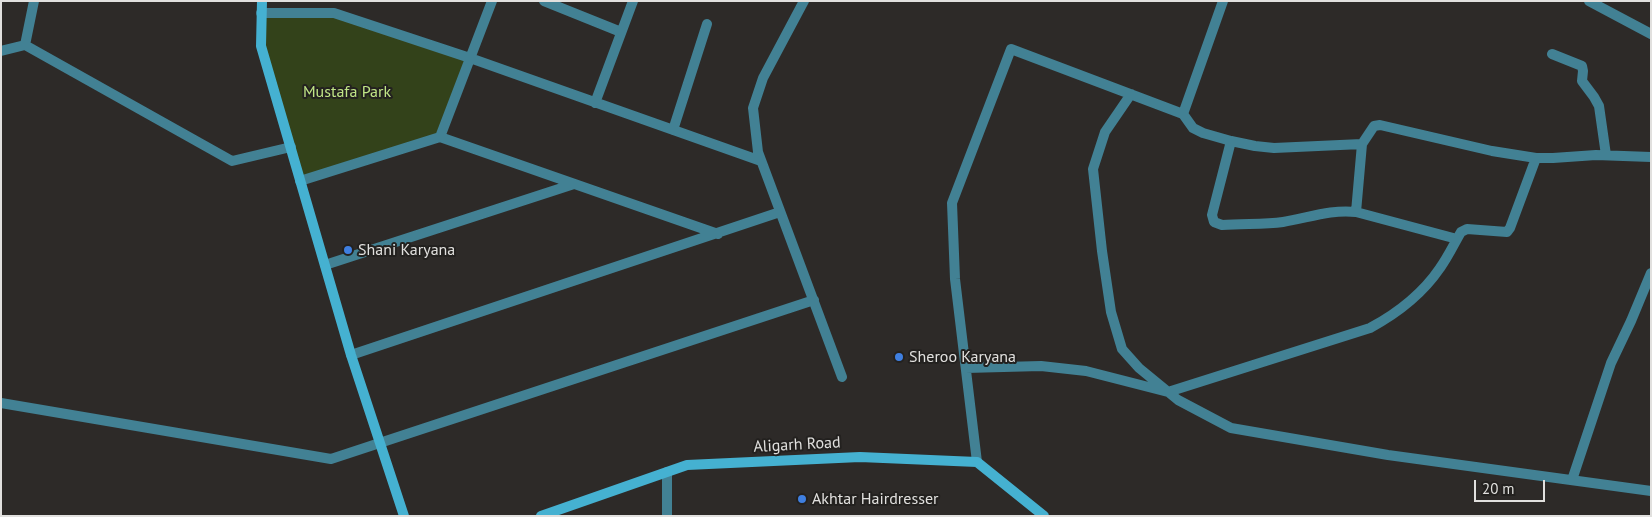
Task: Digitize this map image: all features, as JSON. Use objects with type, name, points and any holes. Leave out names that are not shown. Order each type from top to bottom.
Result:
[{"type":"street","points":[[25,45],[34,1]]},
{"type":"street","points":[[262,1],[260,46],[351,355],[404,516]]},
{"type":"street","points":[[440,137],[492,1]]},
{"type":"street","points":[[544,1],[621,32]]},
{"type":"street","points":[[595,103],[633,1]]},
{"type":"street","points":[[804,1],[763,78],[753,108],[758,152],[842,377]]},
{"type":"street","points":[[1183,114],[1223,1]]},
{"type":"street","points":[[1590,1],[1651,34]]},
{"type":"street","points":[[261,13],[334,13],[470,58],[761,161]]},
{"type":"street","points":[[672,130],[707,24]]},
{"type":"street","points":[[1,51],[25,45],[232,161],[290,147]]},
{"type":"street","points":[[1044,516],[977,462],[954,279],[952,203],[1012,49],[1183,114],[1193,128],[1231,141],[1274,148],[1362,144]]},
{"type":"street","points":[[1552,54],[1582,66],[1582,81],[1599,106],[1606,155]]},
{"type":"street","points":[[1131,94],[1105,132],[1093,169],[1110,312],[1122,349],[1139,368],[1178,400],[1231,428],[1388,454],[1651,491]]},
{"type":"street","points":[[1356,212],[1362,144],[1374,126],[1380,125],[1492,151],[1536,158],[1606,155],[1651,157]]},
{"type":"street","points":[[300,181],[440,137],[718,234]]},
{"type":"street","points":[[1231,141],[1212,215],[1214,222],[1222,225],[1282,222],[1328,212],[1344,211],[1356,212],[1457,239]]},
{"type":"street","points":[[966,368],[1041,366],[1086,371],[1168,392],[1370,328],[1395,313],[1429,281],[1440,269],[1461,232],[1467,228],[1507,232],[1536,158]]},
{"type":"street","points":[[325,265],[574,184]]},
{"type":"street","points":[[351,355],[780,212]]},
{"type":"street","points":[[1572,480],[1611,363],[1651,273]]},
{"type":"street","points":[[1,404],[331,459],[814,300]]},
{"type":"street","name":"Aligarh Road","points":[[541,516],[688,465],[860,457],[977,462]]},
{"type":"street","points":[[666,472],[667,516]]},
{"type":"green space","name":"Mustafa Park","points":[[261,13],[334,13],[470,58],[440,137],[300,181],[261,46]]},
{"type":"place","name":"Shani Karyana","points":[[348,250]]},
{"type":"place","name":"Sheroo Karyana","points":[[899,357]]},
{"type":"place","name":"Akhtar Hairdresser","points":[[802,499]]}]
